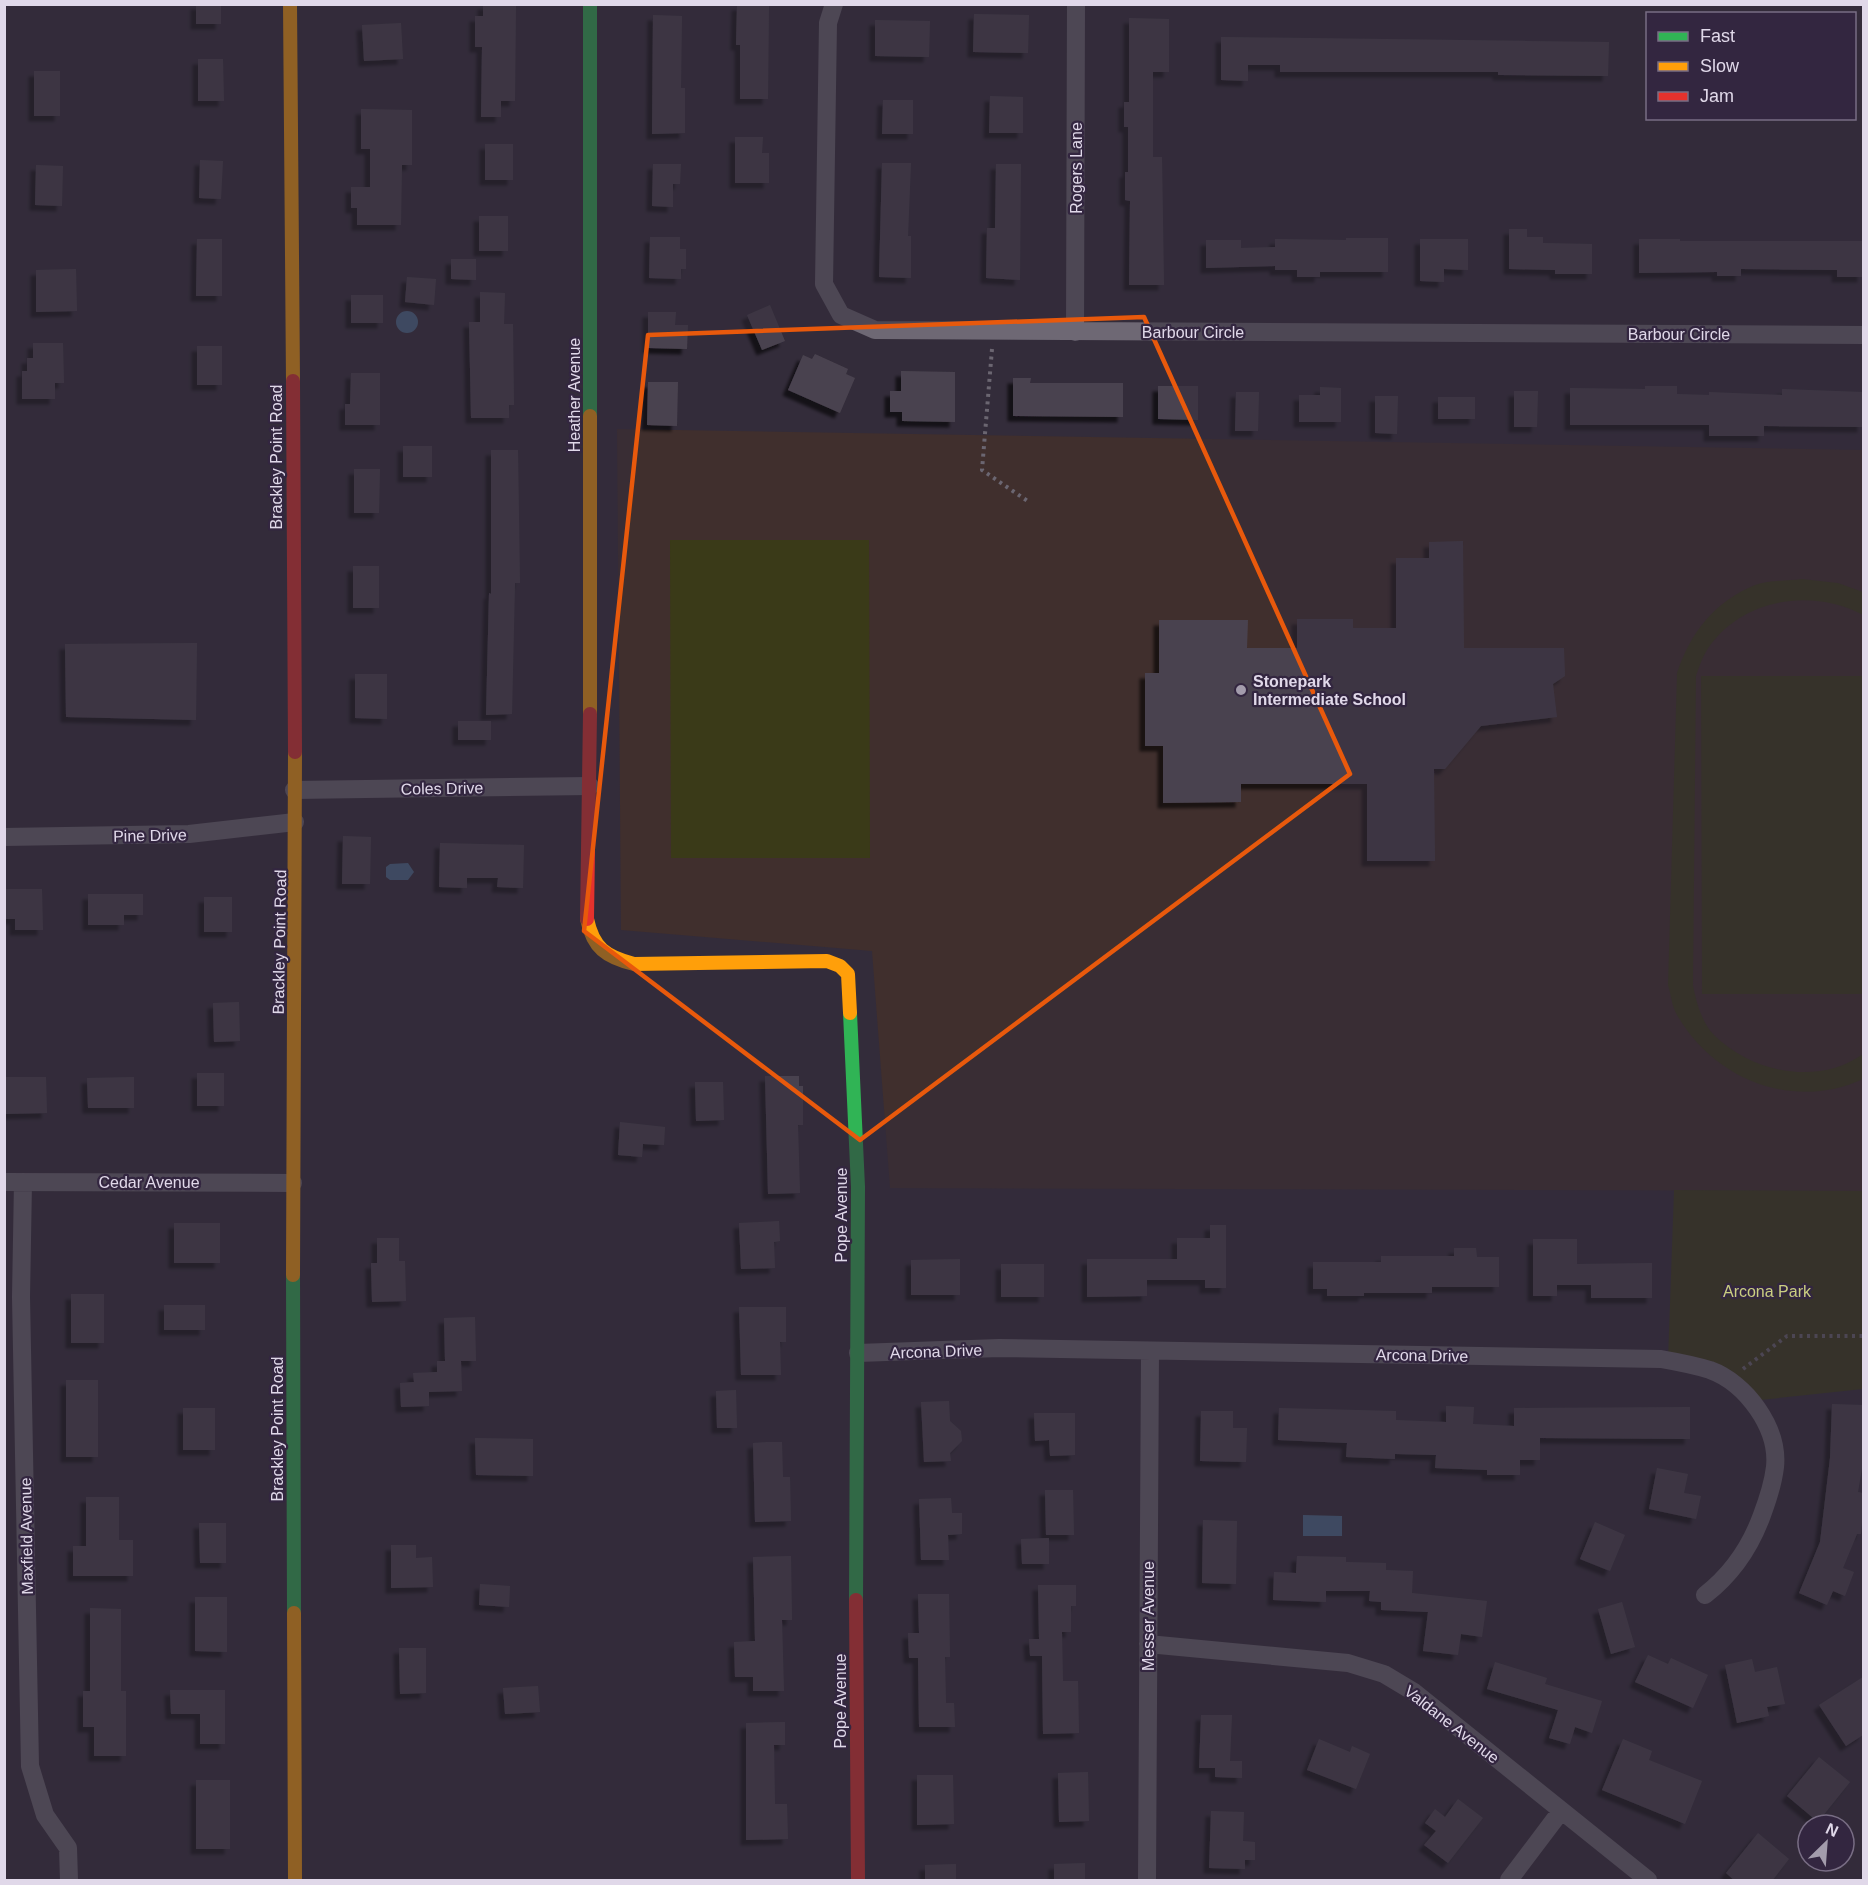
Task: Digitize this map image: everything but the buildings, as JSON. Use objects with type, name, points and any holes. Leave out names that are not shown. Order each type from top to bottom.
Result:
[{"type":"street","name":"Brackley Point Road","points":[[290,4],[296,822],[293,1182],[295,1881]]},
{"type":"street","name":"Heather Avenue","points":[[590,4],[590,786]]},
{"type":"street","name":"Barbour Circle","points":[[834,4],[828,23],[824,284],[841,315],[875,330],[1863,335]]},
{"type":"street","name":"Rogers Lane","points":[[1076,4],[1076,332]]},
{"type":"street","name":"Coles Drive","points":[[294,790],[590,786]]},
{"type":"street","name":"Pope Avenue","points":[[590,786],[587,917],[590,936],[598,950],[610,958],[634,964],[827,961],[840,966],[848,974],[857,1144],[858,1353],[855,1406],[858,1881]]},
{"type":"street","name":"Pine Drive","points":[[4,837],[189,834],[296,822]]},
{"type":"street","name":"Cedar Avenue","points":[[14,1182],[293,1182]]},
{"type":"street","name":"Maxfield Avenue","points":[[14,1182],[21,1297],[30,1766],[45,1815],[68,1848],[69,1881]]},
{"type":"street","name":"Arcona Drive","points":[[858,1353],[999,1348],[1661,1359],[1712,1371],[1728,1381],[1751,1401],[1772,1433],[1776,1465],[1770,1494],[1754,1538],[1723,1581],[1705,1595]]},
{"type":"street","name":"Messer Avenue","points":[[1148,1881],[1150,1351]]},
{"type":"street","name":"Valdane Avenue","points":[[1148,1644],[1348,1663],[1384,1674],[1413,1692],[1648,1881]]},
{"type":"street","points":[[1509,1881],[1561,1811]]},
{"type":"path","points":[[993,331],[982,470],[1029,502]]},
{"type":"path","points":[[1728,1381],[1787,1336],[1863,1336]]},
{"type":"highlighted area","points":[[1144,317],[1350,774],[860,1140],[584,931],[648,335]]},
{"type":"shaded area","name":"Stonepark Intermediate School","points":[[617,429],[1863,450],[1863,1191],[890,1188],[872,951],[621,930]]},
{"type":"green space","points":[[670,540],[869,540],[870,858],[671,858]]},
{"type":"green space","points":[[1802,579],[1838,583],[1863,592],[1863,615],[1843,606],[1821,601],[1799,600],[1757,609],[1738,619],[1721,633],[1705,653],[1696,676],[1693,985],[1700,1012],[1714,1035],[1730,1048],[1766,1066],[1786,1071],[1826,1070],[1846,1064],[1863,1054],[1863,1079],[1837,1088],[1811,1092],[1784,1090],[1759,1084],[1735,1073],[1713,1057],[1693,1038],[1677,1015],[1668,985],[1677,673],[1689,645],[1716,609],[1741,592],[1760,583]]},
{"type":"green space","points":[[1701,676],[1863,676],[1863,994],[1702,994]]},
{"type":"green space","name":"Arcona Park","points":[[1674,1190],[1863,1191],[1863,1389],[1751,1401],[1712,1371],[1668,1360]]},
{"type":"water","points":[[407,311],[415,314],[418,322],[415,330],[407,333],[399,330],[396,322],[399,314]]},
{"type":"water","points":[[408,863],[414,872],[408,880],[390,880],[386,877],[386,867],[390,864]]},
{"type":"water","points":[[1303,1515],[1342,1516],[1342,1536],[1303,1536]]},
{"type":"traffic: fast","points":[[590,4],[590,416]]},
{"type":"traffic: fast","points":[[850,1013],[858,1187],[856,1600]]},
{"type":"traffic: fast","points":[[293,1275],[294,1613]]},
{"type":"traffic: slow","points":[[290,4],[293,381]]},
{"type":"traffic: slow","points":[[590,416],[590,714]]},
{"type":"traffic: slow","points":[[293,1275],[295,752]]},
{"type":"traffic: slow","points":[[587,919],[593,937],[602,950],[634,964],[827,961],[840,966],[848,974],[850,1013]]},
{"type":"traffic: slow","points":[[294,1613],[295,1880]]},
{"type":"traffic: jam","points":[[293,381],[295,752]]},
{"type":"traffic: jam","points":[[587,919],[590,714]]},
{"type":"traffic: jam","points":[[856,1600],[858,1880]]},
{"type":"place","name":"Stonepark Intermediate School","points":[[1241,690]]}]
